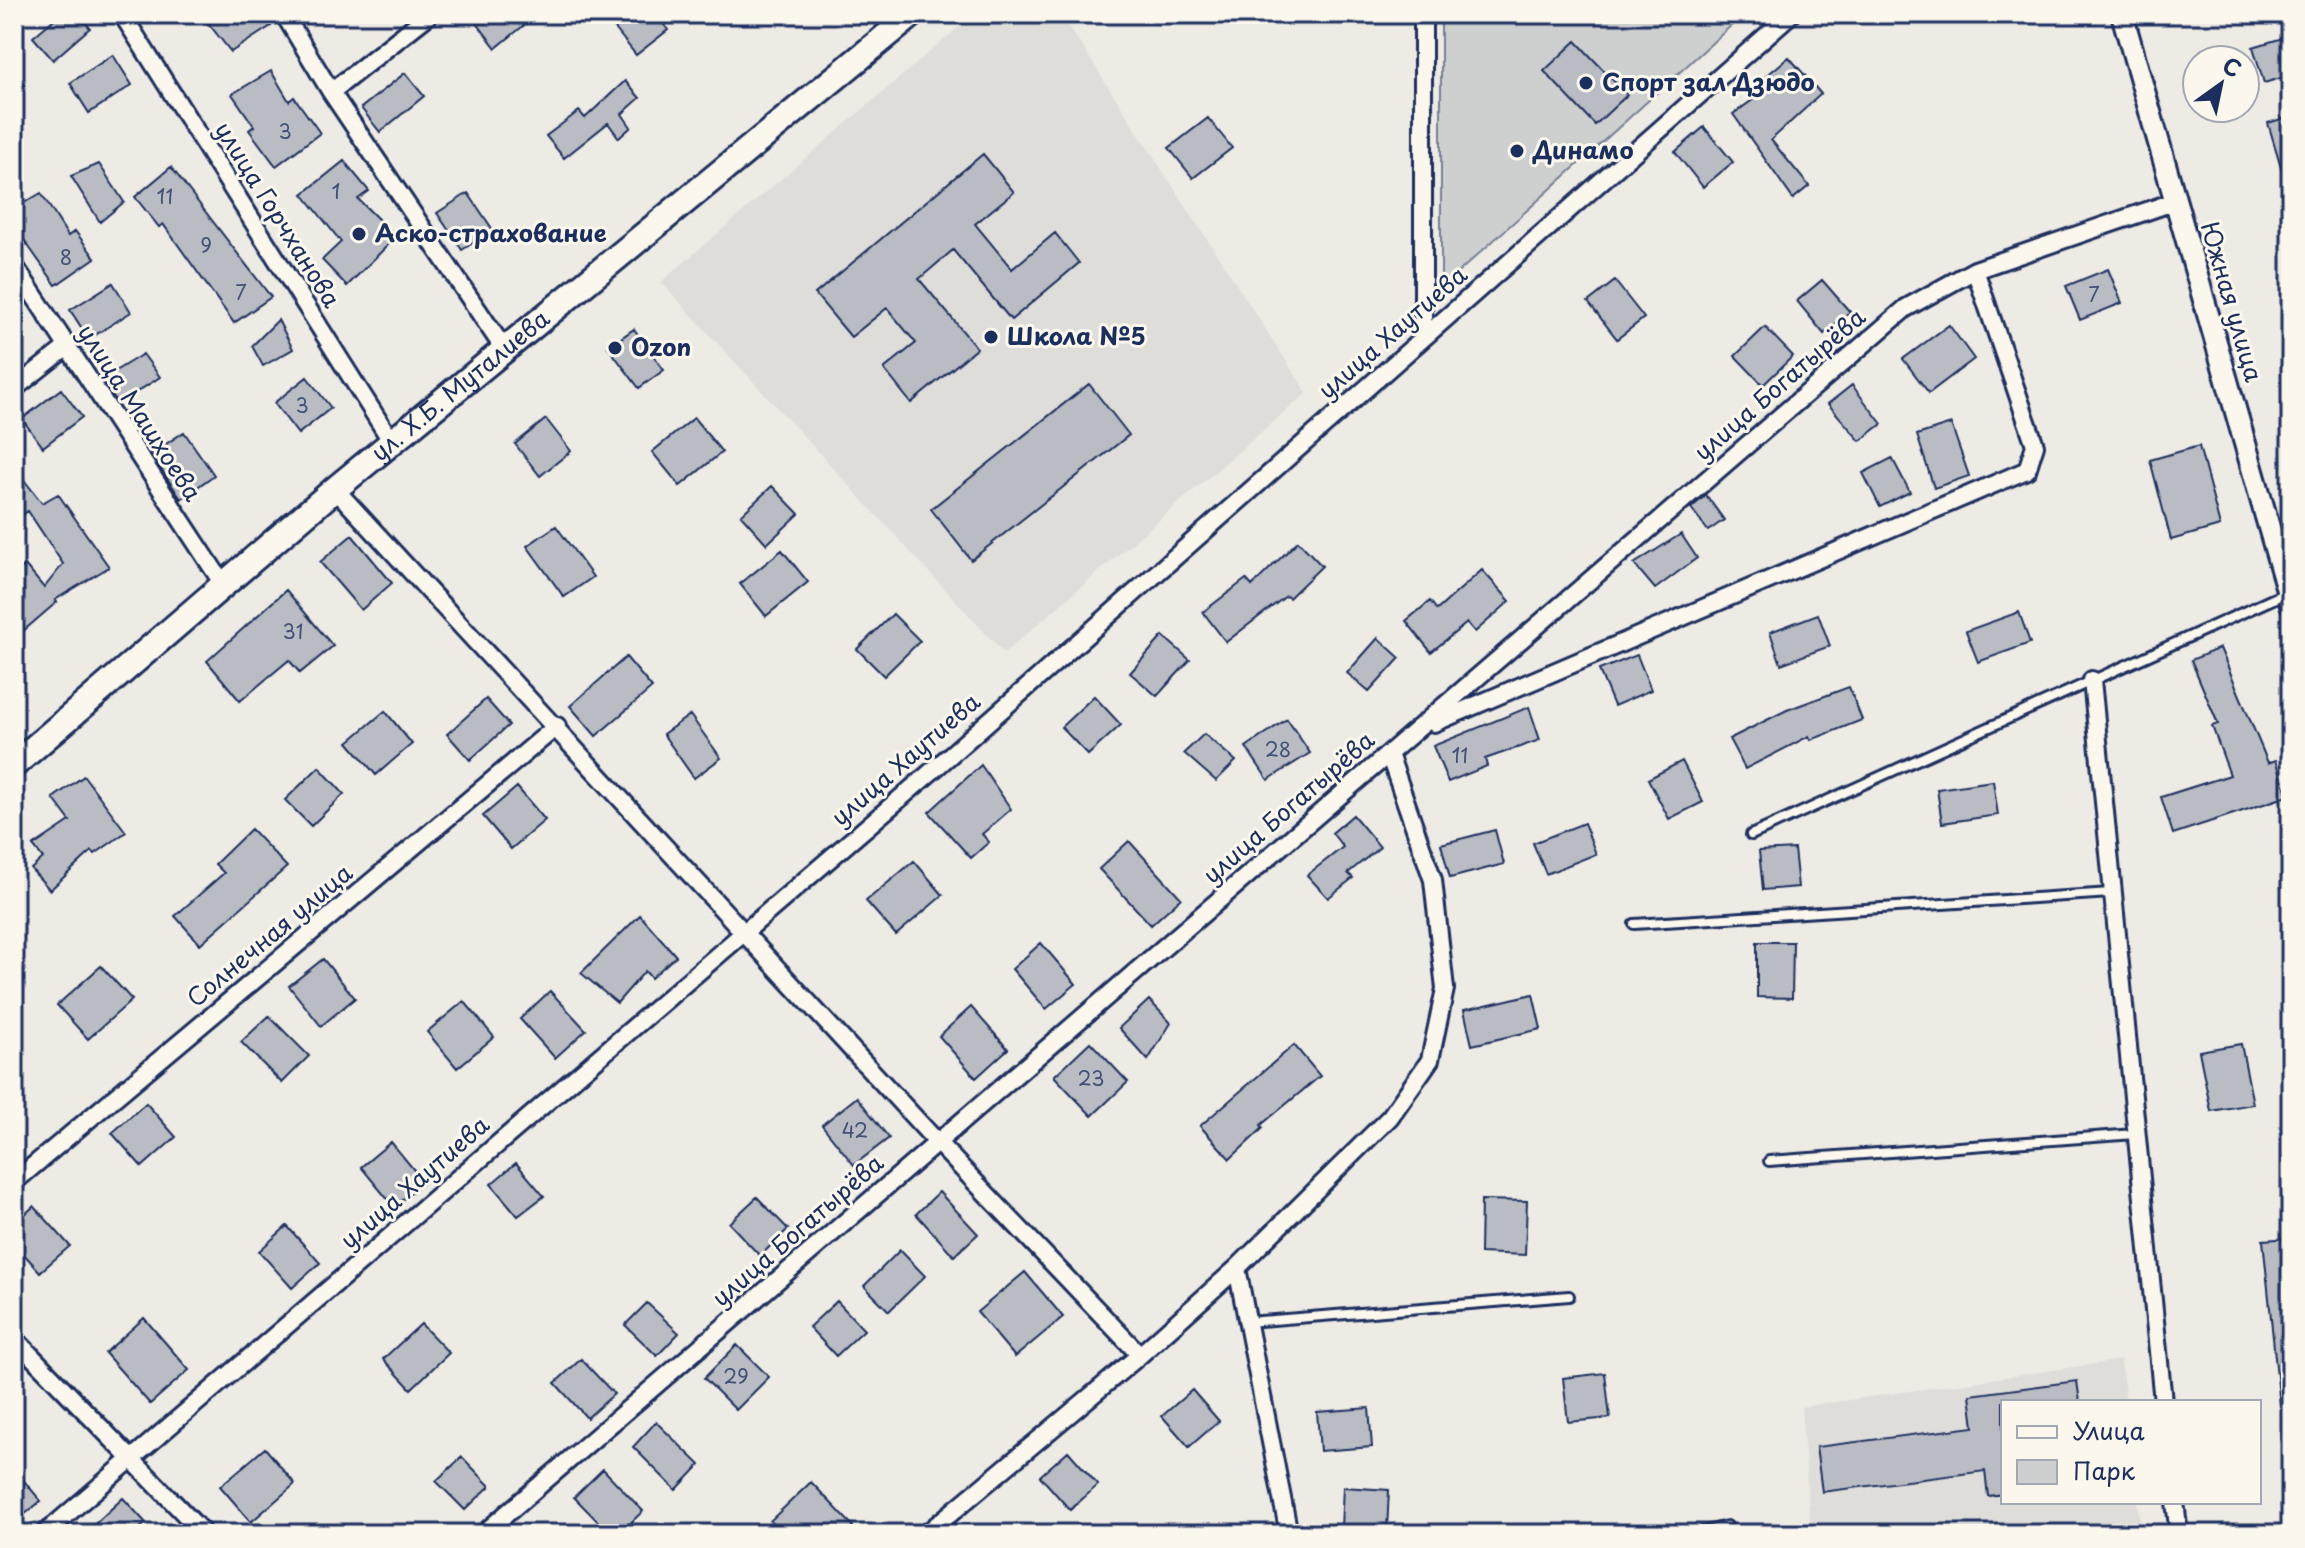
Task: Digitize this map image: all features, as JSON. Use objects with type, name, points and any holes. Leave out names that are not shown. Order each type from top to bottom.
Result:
[{"type":"main road","name":"ул. Х.Б. Муталиева","points":[[14,765],[225,587],[335,489],[913,14]]},
{"type":"street","name":"улица Горчханова","points":[[122,14],[392,442]]},
{"type":"street","points":[[284,14],[331,92],[504,349]]},
{"type":"street","points":[[331,92],[430,14]]},
{"type":"street","points":[[1423,14],[1423,338]]},
{"type":"street","name":"улица Хаутиева","points":[[44,1534],[745,931],[1791,14]]},
{"type":"street","name":"Южная улица","points":[[2122,14],[2289,599]]},
{"type":"street","name":"улица Богатырёва","points":[[483,1534],[1906,308],[1975,270],[2176,201]]},
{"type":"street","name":"улица Машхоева","points":[[14,265],[225,587]]},
{"type":"street","points":[[1418,730],[2027,470],[2035,445],[1975,270]]},
{"type":"street","points":[[14,389],[67,347]]},
{"type":"street","points":[[335,489],[557,726],[937,1142],[1140,1355]]},
{"type":"street","points":[[2092,680],[2163,1400]]},
{"type":"street","name":"Солнечная улица","points":[[14,1182],[557,726]]},
{"type":"street","points":[[926,1534],[1140,1355],[1237,1268],[1390,1117],[1430,1060],[1445,989],[1433,880],[1389,754]]},
{"type":"street","points":[[1237,1268],[1289,1534]]},
{"type":"street","points":[[14,1338],[204,1534]]},
{"type":"street","points":[[2175,1504],[2179,1534]]},
{"type":"lane","points":[[1751,835],[2092,680],[2289,599]]},
{"type":"lane","points":[[1634,924],[2111,893]]},
{"type":"lane","points":[[1769,1161],[2135,1134]]},
{"type":"lane","points":[[1247,1322],[1569,1296]]},
{"type":"lane","points":[[1694,1534],[1727,1526]]},
{"type":"shaded area","name":"Школа №5","points":[[974,14],[1061,14],[1307,393],[1004,653],[661,282]]},
{"type":"shaded area","points":[[2121,1360],[2126,1400],[2001,1400],[2001,1504],[2138,1504],[2142,1534],[1805,1534],[1811,1532],[1801,1407]]},
{"type":"green space","name":"Динамо","points":[[1441,14],[1744,14],[1441,288]]},
{"type":"building","points":[[60,14],[78,14],[90,28],[53,60],[33,37]]},
{"type":"building","points":[[201,14],[262,14],[271,26],[231,52]]},
{"type":"building","points":[[470,14],[519,14],[527,23],[496,48]]},
{"type":"building","points":[[628,14],[656,14],[668,30],[636,55],[613,26]]},
{"type":"building","points":[[2286,37],[2291,54],[2291,75],[2264,83],[2261,45]]},
{"type":"building","name":"Спорт зал Дзюдо","points":[[1576,41],[1627,95],[1595,125],[1544,71]]},
{"type":"building","points":[[113,55],[132,85],[89,113],[70,83]]},
{"type":"building","points":[[1789,57],[1821,94],[1771,140],[1809,186],[1793,199],[1733,114],[1768,89],[1760,81]]},
{"type":"building","points":[[271,71],[289,101],[294,97],[320,133],[276,166],[249,130],[254,126],[232,94]]},
{"type":"building","points":[[405,73],[424,96],[380,132],[361,108]]},
{"type":"building","points":[[625,81],[640,98],[622,114],[631,127],[619,138],[608,123],[564,158],[546,136],[579,111],[585,118]]},
{"type":"building","points":[[2291,116],[2291,187],[2287,187],[2268,123]]},
{"type":"building","points":[[1208,118],[1232,148],[1193,178],[1169,148]]},
{"type":"building","points":[[1704,127],[1733,162],[1703,187],[1675,152]]},
{"type":"building","name":"Школа №5","points":[[983,154],[1014,192],[975,224],[1012,269],[1055,233],[1079,263],[1011,320],[953,250],[919,279],[977,348],[911,403],[884,369],[916,343],[887,308],[851,337],[815,294]]},
{"type":"building","points":[[344,161],[369,191],[358,199],[396,237],[347,286],[322,260],[341,242],[303,194]]},
{"type":"building","points":[[99,164],[124,202],[100,222],[71,176]]},
{"type":"building","points":[[171,167],[271,297],[234,323],[163,224],[159,227],[135,197]]},
{"type":"building","points":[[41,193],[68,236],[75,231],[95,258],[56,285],[24,240],[14,246],[14,209]]},
{"type":"building","points":[[468,193],[493,230],[462,250],[437,213]]},
{"type":"building","points":[[2108,269],[2122,303],[2080,320],[2066,286]]},
{"type":"building","points":[[1822,280],[1850,312],[1824,334],[1797,301]]},
{"type":"building","points":[[1615,281],[1644,318],[1617,339],[1588,302]]},
{"type":"building","points":[[113,283],[131,312],[89,339],[70,310]]},
{"type":"building","points":[[278,320],[293,349],[263,366],[252,346]]},
{"type":"building","points":[[1949,325],[1974,359],[1929,393],[1903,359]]},
{"type":"building","points":[[1765,327],[1793,356],[1763,385],[1735,356]]},
{"type":"building","points":[[634,329],[664,370],[639,388],[608,347]]},
{"type":"building","points":[[143,354],[160,377],[118,404],[102,379]]},
{"type":"building","points":[[307,377],[331,408],[298,434],[274,403]]},
{"type":"building","points":[[1089,384],[1129,435],[971,560],[931,509]]},
{"type":"building","points":[[1852,385],[1882,424],[1860,441],[1828,404]]},
{"type":"building","points":[[61,389],[82,417],[43,447],[22,419]]},
{"type":"building","points":[[694,418],[722,452],[680,486],[652,452]]},
{"type":"building","points":[[546,419],[571,451],[540,476],[515,444]]},
{"type":"building","points":[[1951,424],[1969,476],[1934,488],[1917,435]]},
{"type":"building","points":[[184,432],[214,475],[181,499],[151,454]]},
{"type":"building","points":[[2199,446],[2220,526],[2171,540],[2150,460]]},
{"type":"building","points":[[1892,458],[1910,492],[1880,507],[1863,473]]},
{"type":"building","points":[[14,467],[42,503],[58,494],[109,567],[55,600],[57,602],[22,632],[14,623],[14,574],[25,565],[44,588],[63,564],[28,511],[14,521]]},
{"type":"building","points":[[772,486],[799,514],[767,544],[741,515]]},
{"type":"building","points":[[1706,495],[1724,520],[1708,531],[1691,508]]},
{"type":"building","points":[[556,526],[593,577],[564,597],[527,546]]},
{"type":"building","points":[[1681,534],[1697,558],[1655,589],[1634,564]]},
{"type":"building","points":[[352,535],[392,583],[361,610],[320,562]]},
{"type":"building","points":[[1298,541],[1322,566],[1289,598],[1286,596],[1226,642],[1203,612],[1246,579],[1252,586]]},
{"type":"building","points":[[782,550],[808,582],[766,616],[740,584]]},
{"type":"building","points":[[1482,570],[1510,601],[1475,632],[1467,623],[1431,652],[1406,621],[1430,601],[1437,610]]},
{"type":"building","points":[[286,590],[333,646],[300,673],[289,660],[240,701],[207,661]]},
{"type":"building","points":[[2019,612],[2030,643],[1978,662],[1966,631]]},
{"type":"building","points":[[893,614],[920,641],[884,676],[857,649]]},
{"type":"building","points":[[1818,614],[1830,646],[1781,664],[1770,632]]},
{"type":"building","points":[[1163,636],[1190,660],[1157,696],[1130,673]]},
{"type":"building","points":[[1378,638],[1400,658],[1369,692],[1347,673]]},
{"type":"building","points":[[2220,648],[2268,763],[2276,760],[2288,796],[2173,834],[2161,797],[2230,775],[2212,726],[2218,724],[2191,660]]},
{"type":"building","points":[[1637,655],[1651,690],[1614,706],[1599,670]]},
{"type":"building","points":[[626,657],[652,688],[596,736],[570,706]]},
{"type":"building","points":[[1849,687],[1862,720],[1811,740],[1809,736],[1745,769],[1729,739],[1787,710]]},
{"type":"building","points":[[1094,696],[1121,725],[1088,755],[1061,727]]},
{"type":"building","points":[[486,699],[509,725],[470,760],[447,734]]},
{"type":"building","points":[[1529,707],[1540,740],[1485,759],[1487,766],[1448,782],[1433,746]]},
{"type":"building","points":[[385,711],[412,744],[376,775],[348,742]]},
{"type":"building","points":[[690,715],[721,758],[694,778],[663,734]]},
{"type":"building","points":[[1287,719],[1310,753],[1268,780],[1246,747]]},
{"type":"building","points":[[1204,734],[1236,761],[1216,781],[1184,753]]},
{"type":"building","points":[[1682,761],[1703,802],[1669,819],[1648,779]]},
{"type":"building","points":[[981,765],[1011,809],[982,834],[989,842],[971,858],[929,812]]},
{"type":"building","points":[[319,767],[344,794],[311,826],[285,800]]},
{"type":"building","points":[[84,776],[126,832],[95,854],[92,851],[50,890],[31,869],[43,858],[33,846],[70,821],[53,798]]},
{"type":"building","points":[[1993,781],[1998,815],[1942,823],[1937,789]]},
{"type":"building","points":[[517,787],[545,820],[511,849],[483,816]]},
{"type":"building","points":[[1353,815],[1380,847],[1348,873],[1353,878],[1328,898],[1307,875],[1343,847],[1332,833]]},
{"type":"building","points":[[1584,823],[1596,854],[1546,874],[1533,843]]},
{"type":"building","points":[[251,829],[287,867],[200,944],[175,916],[224,873],[215,864]]},
{"type":"building","points":[[1495,830],[1504,864],[1450,878],[1441,844]]},
{"type":"building","points":[[1129,841],[1181,898],[1151,925],[1099,869]]},
{"type":"building","points":[[1794,849],[1798,887],[1763,890],[1759,851]]},
{"type":"building","points":[[914,861],[943,895],[896,935],[866,901]]},
{"type":"building","points":[[640,915],[676,956],[651,978],[645,971],[617,1003],[581,973]]},
{"type":"building","points":[[1757,942],[1793,942],[1792,998],[1757,997]]},
{"type":"building","points":[[1041,943],[1076,984],[1046,1009],[1012,969]]},
{"type":"building","points":[[323,959],[355,998],[321,1026],[289,986]]},
{"type":"building","points":[[101,966],[132,1000],[88,1039],[57,1005]]},
{"type":"building","points":[[550,991],[586,1030],[555,1058],[520,1019]]},
{"type":"building","points":[[1533,994],[1541,1029],[1472,1045],[1464,1010]]},
{"type":"building","points":[[1149,1000],[1171,1023],[1148,1060],[1119,1028]]},
{"type":"building","points":[[464,1001],[494,1037],[457,1068],[427,1032]]},
{"type":"building","points":[[971,1007],[1008,1049],[976,1078],[939,1036]]},
{"type":"building","points":[[269,1016],[309,1056],[282,1083],[241,1042]]},
{"type":"building","points":[[1090,1042],[1128,1082],[1092,1116],[1054,1076]]},
{"type":"building","points":[[2241,1044],[2253,1104],[2211,1111],[2199,1051]]},
{"type":"building","points":[[1294,1045],[1320,1076],[1261,1125],[1263,1128],[1230,1159],[1200,1126]]},
{"type":"building","points":[[857,1097],[889,1138],[854,1165],[822,1125]]},
{"type":"building","points":[[146,1103],[176,1137],[142,1167],[112,1133]]},
{"type":"building","points":[[391,1142],[424,1182],[394,1207],[361,1167]]},
{"type":"building","points":[[516,1163],[544,1196],[518,1216],[491,1184]]},
{"type":"building","points":[[939,1192],[978,1234],[954,1256],[916,1214]]},
{"type":"building","points":[[757,1197],[788,1229],[760,1256],[729,1223]]},
{"type":"building","points":[[1481,1200],[1527,1201],[1525,1255],[1480,1253]]},
{"type":"building","points":[[34,1206],[70,1246],[40,1272],[14,1243],[14,1224]]},
{"type":"building","points":[[287,1226],[320,1263],[292,1288],[259,1251]]},
{"type":"building","points":[[2291,1238],[2291,1405],[2280,1406],[2263,1240]]},
{"type":"building","points":[[900,1250],[925,1276],[889,1311],[864,1286]]},
{"type":"building","points":[[1025,1272],[1063,1317],[1015,1357],[977,1312]]},
{"type":"building","points":[[837,1301],[864,1330],[836,1356],[809,1327]]},
{"type":"building","points":[[647,1303],[679,1333],[657,1356],[625,1325]]},
{"type":"building","points":[[144,1318],[189,1370],[150,1404],[105,1353]]},
{"type":"building","points":[[421,1324],[449,1353],[411,1389],[383,1359]]},
{"type":"building","points":[[737,1345],[769,1377],[736,1410],[704,1378]]},
{"type":"building","points":[[581,1359],[614,1394],[587,1418],[555,1383]]},
{"type":"building","points":[[1605,1373],[1610,1418],[1568,1422],[1563,1378]]},
{"type":"building","points":[[2077,1381],[2080,1400],[2001,1400],[2001,1494],[1988,1496],[1985,1471],[1822,1492],[1816,1447],[1974,1427],[1970,1395]]},
{"type":"building","points":[[1192,1390],[1219,1421],[1189,1447],[1162,1416]]},
{"type":"building","points":[[1369,1408],[1372,1447],[1320,1451],[1317,1412]]},
{"type":"building","points":[[656,1422],[700,1465],[676,1490],[633,1447]]},
{"type":"building","points":[[265,1448],[295,1484],[251,1522],[220,1486]]},
{"type":"building","points":[[1068,1451],[1098,1485],[1070,1510],[1040,1476]]},
{"type":"building","points":[[462,1457],[490,1486],[465,1510],[436,1481]]},
{"type":"building","points":[[14,1469],[41,1501],[14,1523]]},
{"type":"building","points":[[603,1469],[643,1511],[619,1534],[610,1534],[574,1497]]},
{"type":"building","points":[[811,1482],[853,1526],[845,1534],[782,1534],[770,1521]]},
{"type":"building","points":[[1343,1487],[1389,1490],[1387,1530],[1341,1528]]},
{"type":"building","points":[[123,1498],[146,1523],[133,1534],[84,1534]]},
{"type":"place","name":"Спорт зал Дзюдо","points":[[1586,83]]},
{"type":"place","name":"Динамо","points":[[1517,151]]},
{"type":"place","name":"Аско-страхование","points":[[359,234]]},
{"type":"place","name":"Школа №5","points":[[991,337]]},
{"type":"place","name":"Ozon","points":[[615,348]]}]
